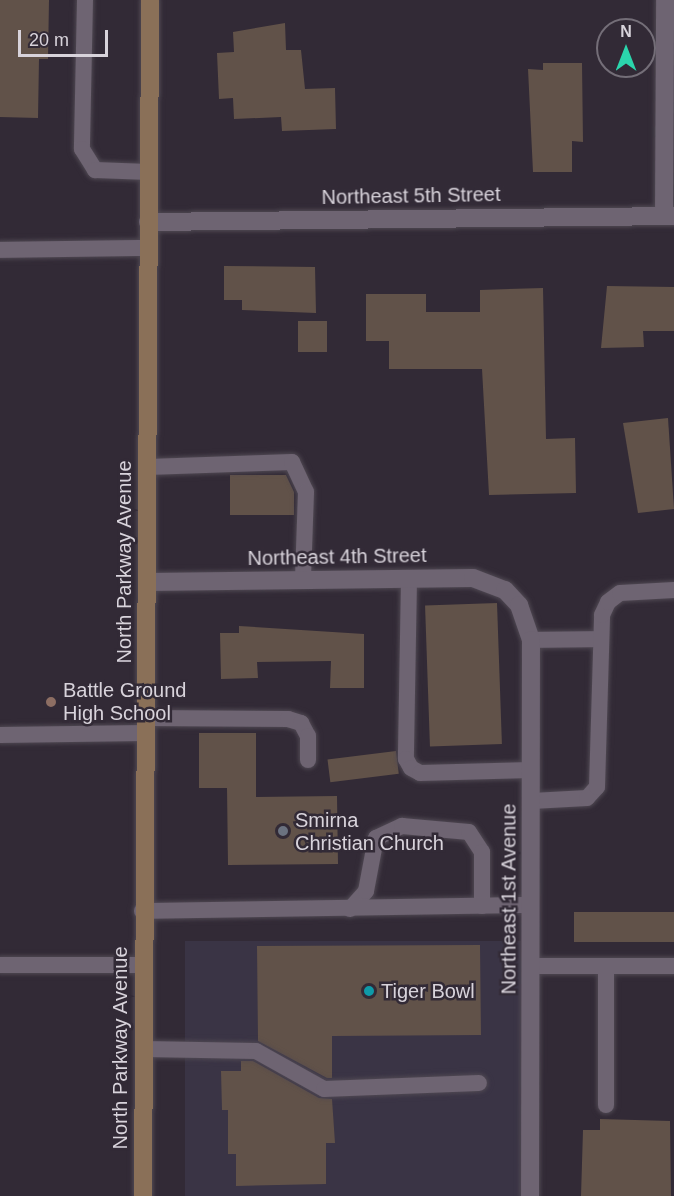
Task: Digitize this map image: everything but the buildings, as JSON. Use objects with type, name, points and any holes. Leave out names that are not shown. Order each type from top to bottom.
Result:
[{"type":"street","name":"North Parkway Avenue","points":[[143,1196],[142,911],[147,582],[150,0]]},
{"type":"street","points":[[665,0],[669,216]]},
{"type":"street","name":"Northeast 5th Street","points":[[148,222],[669,216]]},
{"type":"street","name":"Northeast 4th Street","points":[[147,582],[473,578],[505,590],[519,604]]},
{"type":"street","name":"Northeast 1st Avenue","points":[[519,604],[531,640],[530,1196]]},
{"type":"lane","points":[[85,0],[82,149],[95,170],[149,172]]},
{"type":"lane","points":[[0,250],[148,248]]},
{"type":"lane","points":[[148,466],[292,462],[306,492],[303,580]]},
{"type":"lane","points":[[409,579],[406,759],[411,768],[420,773],[531,770]]},
{"type":"lane","points":[[532,801],[587,798],[597,787],[602,615],[620,593],[674,590]]},
{"type":"lane","points":[[531,640],[601,639]]},
{"type":"lane","points":[[0,735],[288,719],[301,723],[308,736],[308,760]]},
{"type":"lane","points":[[350,909],[366,891],[376,838],[402,826],[469,832],[482,852],[482,906]]},
{"type":"lane","points":[[142,911],[531,905]]},
{"type":"lane","points":[[0,965],[143,964]]},
{"type":"lane","points":[[531,966],[674,966]]},
{"type":"lane","points":[[606,966],[606,1105]]},
{"type":"lane","points":[[144,1049],[256,1051],[324,1089],[479,1083]]},
{"type":"shaded area","points":[[185,941],[521,941],[521,1196],[185,1196]]},
{"type":"place","name":"Battle Ground High School","points":[[51,702]]},
{"type":"place","name":"Smirna Christian Church","points":[[283,831]]},
{"type":"place","name":"Tiger Bowl","points":[[369,991]]}]
